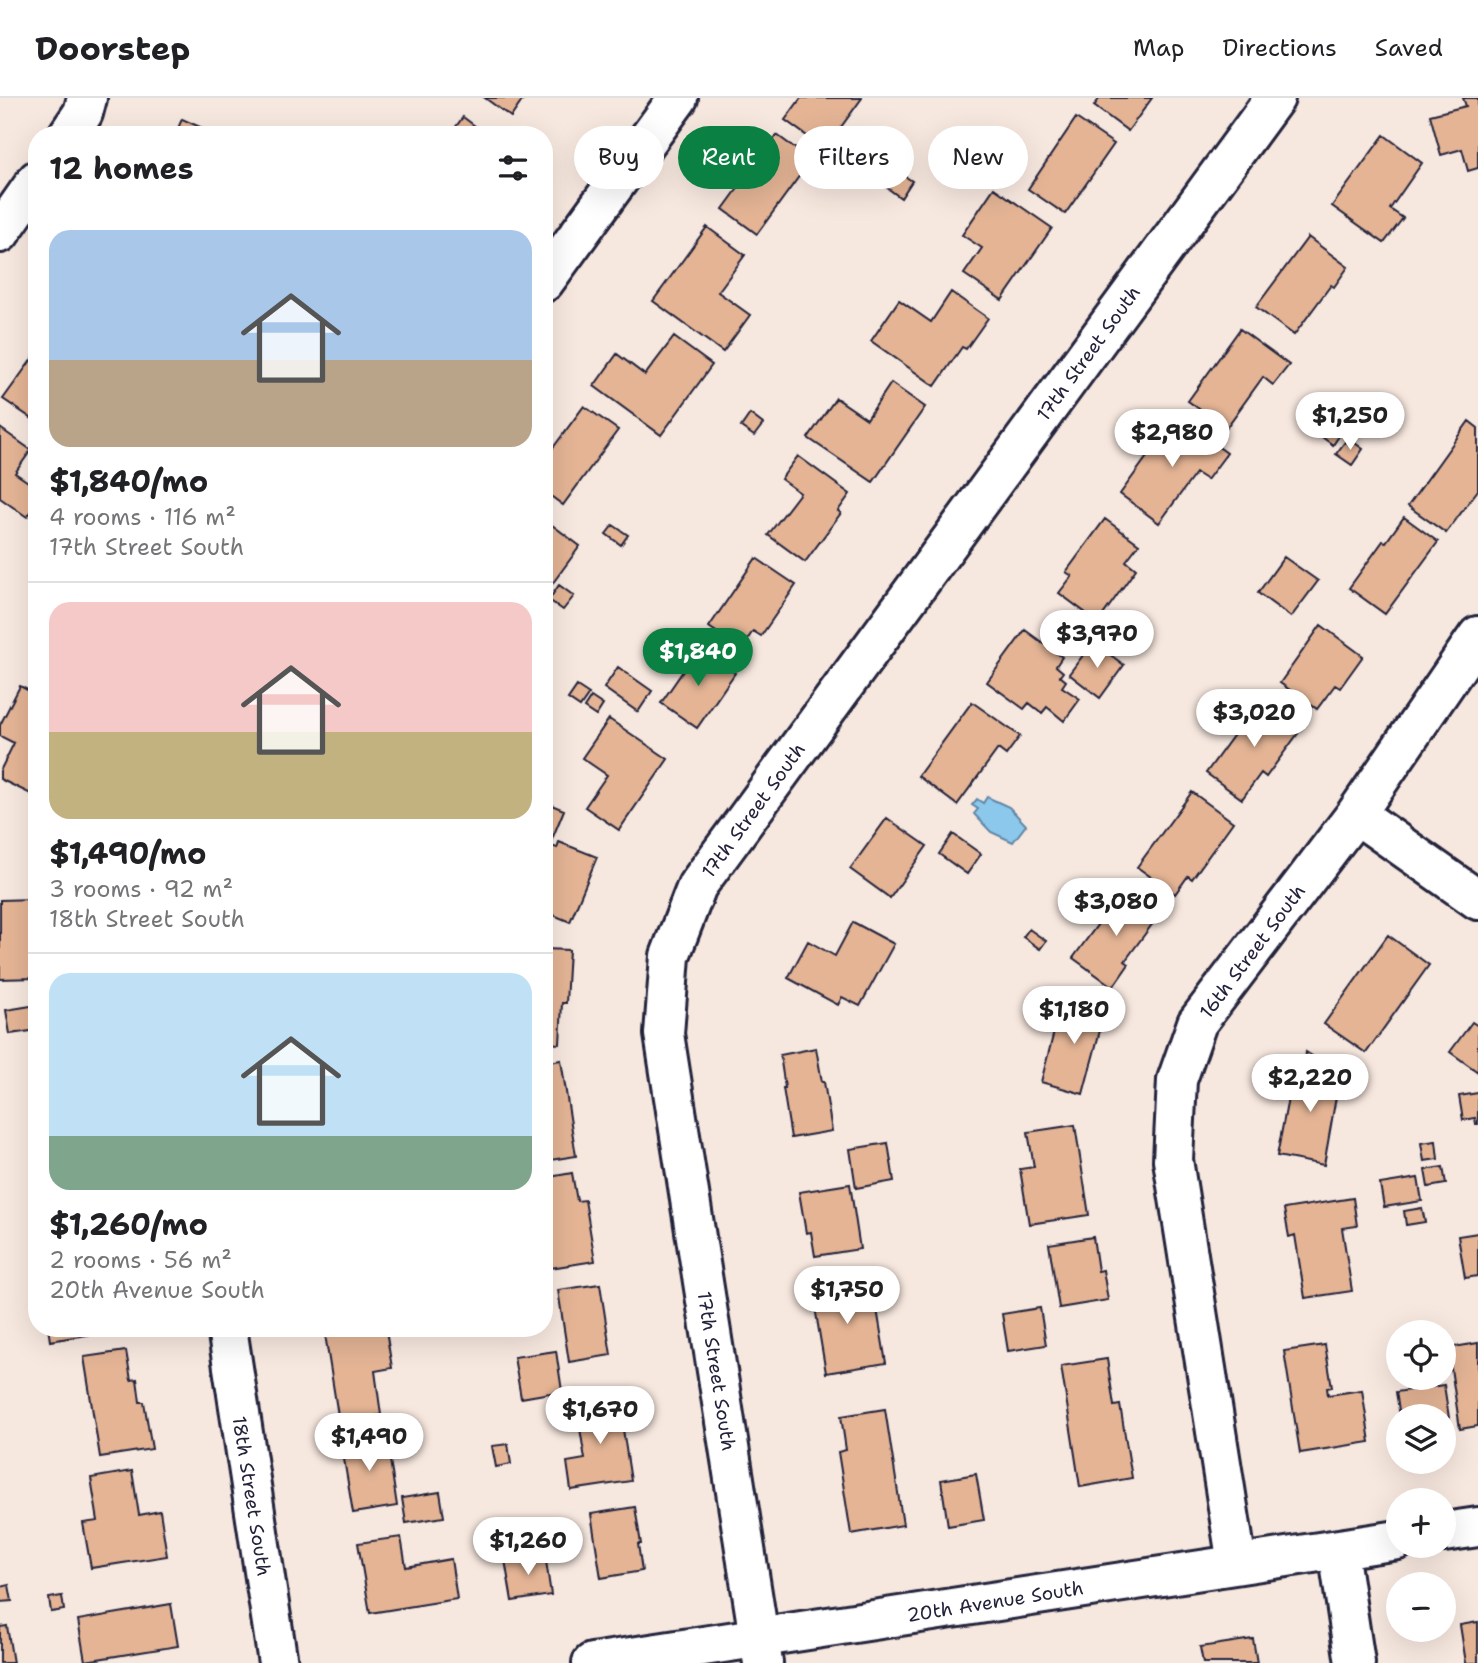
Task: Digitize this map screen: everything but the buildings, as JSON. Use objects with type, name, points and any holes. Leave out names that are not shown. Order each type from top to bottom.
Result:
[{"type":"street","points":[[74,126],[83,113],[87,98]]},
{"type":"street","points":[[553,270],[678,98]]},
{"type":"street","name":"17th Street South","points":[[761,1650],[664,1034],[670,956],[697,886],[1275,98]]},
{"type":"street","points":[[0,233],[28,193]]},
{"type":"street","name":"16th Street South","points":[[1237,1564],[1173,1160],[1177,1080],[1198,1023],[1356,814],[1478,636]]},
{"type":"street","points":[[1356,814],[1478,900]]},
{"type":"street","name":"18th Street South","points":[[228,1337],[278,1663]]},
{"type":"street","points":[[1456,1530],[1478,1527]]},
{"type":"street","name":"20th Avenue South","points":[[592,1663],[761,1650],[1237,1564],[1386,1542]]},
{"type":"street","points":[[1338,1550],[1356,1663]]},
{"type":"water","points":[[987,797],[1009,807],[1026,825],[1013,842],[991,832],[974,814],[978,809],[972,805],[977,799],[983,803]]}]
